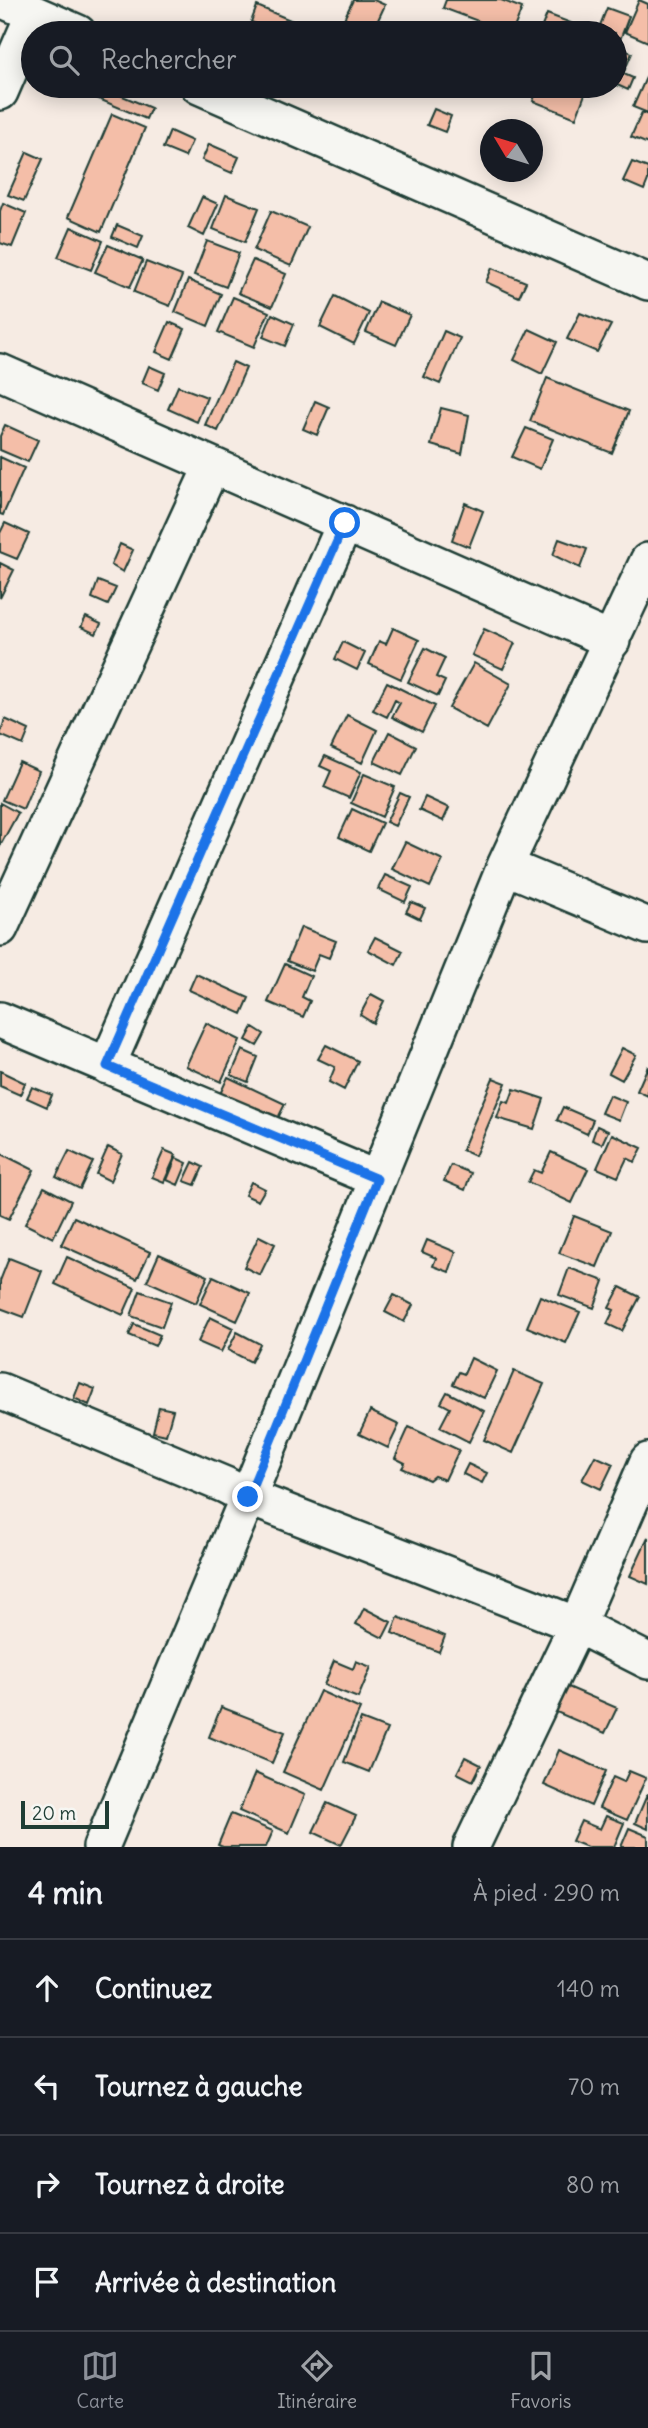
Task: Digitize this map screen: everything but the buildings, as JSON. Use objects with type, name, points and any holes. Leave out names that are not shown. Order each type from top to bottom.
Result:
[{"type":"street","points":[[3,0],[50,21]]},
{"type":"street","points":[[31,21],[34,14]]},
{"type":"street","points":[[0,92],[21,44]]},
{"type":"street","points":[[226,98],[648,282]]},
{"type":"street","points":[[0,372],[612,641]]},
{"type":"street","points":[[0,928],[212,466]]},
{"type":"street","points":[[107,1066],[345,523]]},
{"type":"street","points":[[101,1847],[248,1497],[505,866],[648,561]]},
{"type":"street","points":[[505,866],[648,926]]},
{"type":"street","points":[[0,1020],[377,1179]]},
{"type":"street","points":[[0,1391],[248,1497],[577,1625],[648,1661]]},
{"type":"street","points":[[471,1847],[577,1625],[648,1461]]},
{"type":"route","points":[[248,1497],[377,1179],[107,1066],[345,523]]}]
